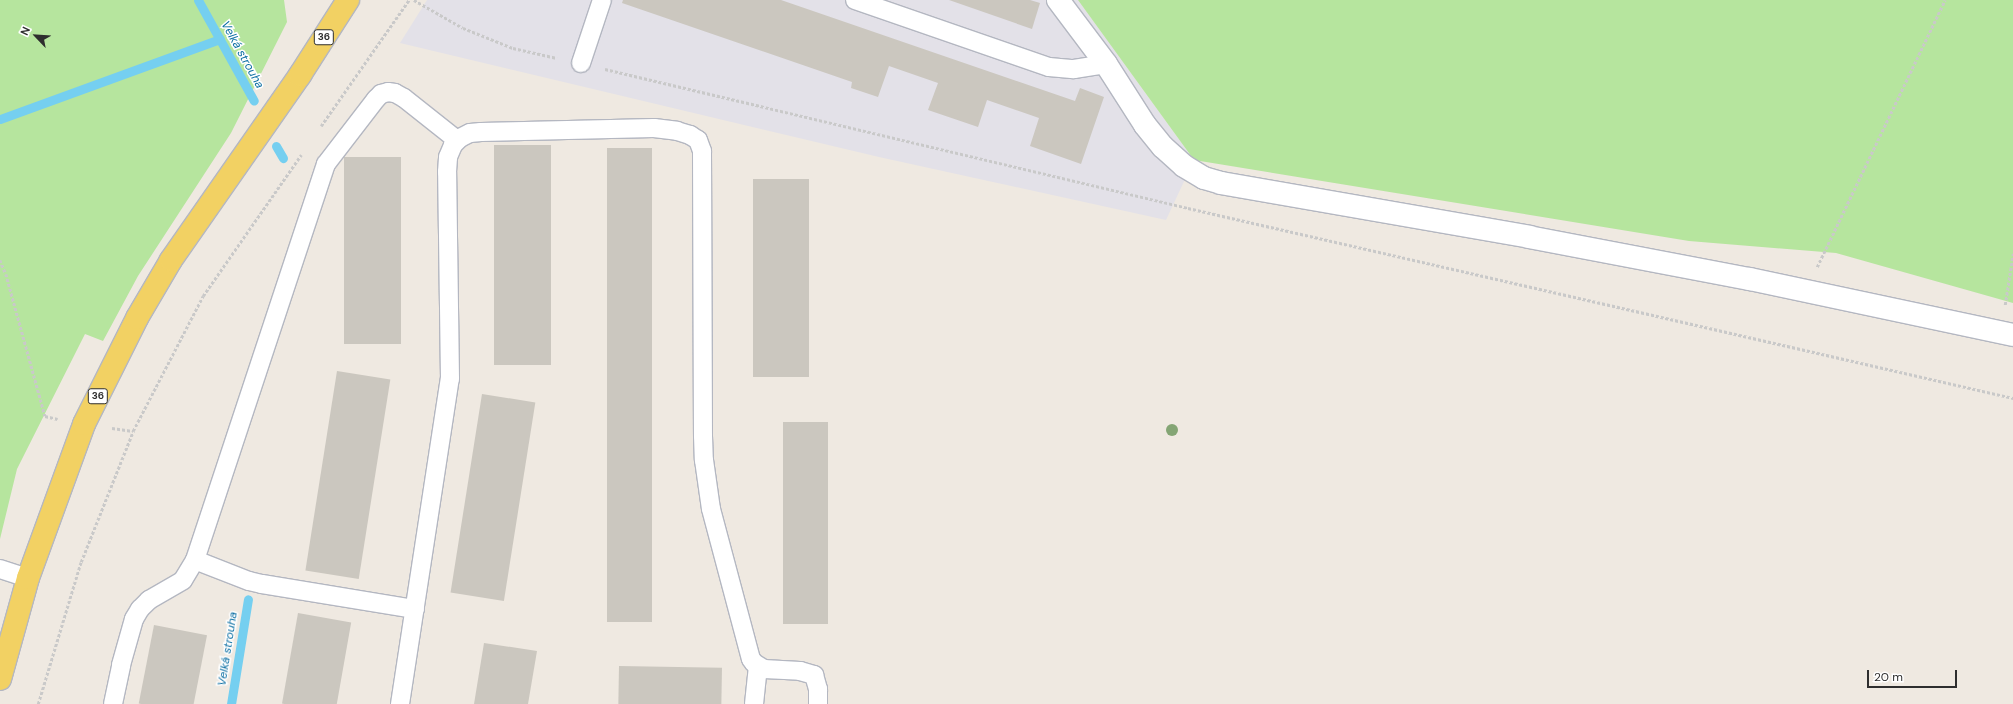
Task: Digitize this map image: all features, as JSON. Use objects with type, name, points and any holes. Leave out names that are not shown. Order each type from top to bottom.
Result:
[{"type":"main road","name":"36","points":[[0,679],[28,578],[84,424],[137,318],[171,260],[300,75],[348,0]]},
{"type":"street","points":[[1058,0],[1106,64],[1144,125],[1163,147],[1184,166],[1204,178],[1221,183],[1537,238],[1750,279],[1805,292],[2007,334]]},
{"type":"lane","points":[[581,63],[602,0]]},
{"type":"lane","points":[[855,0],[1049,67],[1074,69],[1106,64]]},
{"type":"lane","points":[[113,704],[121,665],[137,614],[149,600],[183,580],[194,560],[321,174],[332,153],[376,99],[381,94],[388,92],[395,93],[404,98],[457,140]]},
{"type":"lane","points":[[400,704],[450,379],[448,157],[457,140],[470,133],[654,128],[677,131],[690,135],[698,140],[702,151],[704,460],[711,510],[751,659],[758,666],[771,670],[808,672],[814,675],[818,689],[818,704]]},
{"type":"lane","points":[[194,560],[249,581],[262,584],[415,609]]},
{"type":"lane","points":[[0,569],[28,578]]},
{"type":"lane","points":[[754,704],[758,666]]},
{"type":"path","points":[[320,128],[409,0]]},
{"type":"path","points":[[414,0],[463,28],[513,48],[1188,208],[2013,398]]},
{"type":"path","points":[[1805,292],[1945,0]]},
{"type":"path","points":[[38,704],[81,562],[133,431],[203,296],[302,154]]},
{"type":"path","points":[[2007,334],[2013,254]]},
{"type":"path","points":[[0,260],[6,274],[45,416],[84,424]]},
{"type":"shaded area","points":[[427,0],[1078,0],[1194,160],[1166,220],[879,157],[400,43]]},
{"type":"green space","points":[[0,0],[284,0],[287,22],[231,133],[138,276],[103,341],[85,334],[17,469],[0,539]]},
{"type":"green space","points":[[1078,0],[2013,0],[2013,303],[1836,253],[1689,241],[1194,160]]},
{"type":"building","points":[[623,0],[781,0],[1075,101],[1080,88],[1104,97],[1081,164],[1030,146],[1039,118],[987,100],[978,127],[928,110],[938,83],[889,66],[878,97],[851,88],[852,82],[622,3]]},
{"type":"building","points":[[949,0],[1030,0],[1040,3],[1032,29]]},
{"type":"building","points":[[494,145],[551,145],[551,365],[494,365]]},
{"type":"building","points":[[607,148],[652,148],[652,622],[607,622]]},
{"type":"building","points":[[344,157],[401,157],[401,344],[344,344]]},
{"type":"building","points":[[753,179],[809,179],[809,377],[753,377]]},
{"type":"building","points":[[337,371],[390,379],[359,579],[305,571]]},
{"type":"building","points":[[482,394],[535,402],[504,601],[451,593]]},
{"type":"building","points":[[783,422],[828,422],[828,624],[783,624]]},
{"type":"building","points":[[298,613],[351,622],[337,704],[282,704]]},
{"type":"building","points":[[154,625],[207,635],[194,704],[139,704]]},
{"type":"building","points":[[484,643],[537,651],[528,704],[474,704]]},
{"type":"building","points":[[619,666],[722,668],[721,704],[618,704]]},
{"type":"waterway","name":"Velká strouha","points":[[198,0],[254,101]]},
{"type":"waterway","points":[[0,119],[220,39]]},
{"type":"waterway","name":"Velká strouha","points":[[276,146],[283,158]]},
{"type":"waterway","name":"Velká strouha","points":[[231,704],[248,599]]}]
